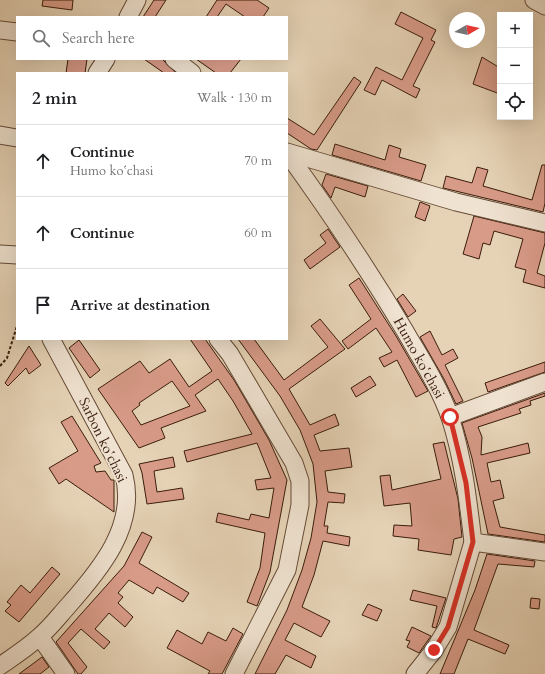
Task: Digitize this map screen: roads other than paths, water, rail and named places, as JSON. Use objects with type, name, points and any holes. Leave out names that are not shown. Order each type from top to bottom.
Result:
[{"type":"street","points":[[129,16],[137,0]]},
{"type":"street","points":[[534,0],[545,6]]},
{"type":"street","points":[[0,30],[16,32]]},
{"type":"street","points":[[98,72],[105,60]]},
{"type":"street","points":[[175,60],[191,72]]},
{"type":"street","points":[[0,135],[16,138]]},
{"type":"street","name":"Humo koʻchasi","points":[[288,153],[456,202],[545,223]]},
{"type":"street","name":"Humo koʻchasi","points":[[288,154],[329,211],[387,301],[435,383],[450,417],[466,483],[473,542]]},
{"type":"street","points":[[0,254],[16,255]]},
{"type":"street","name":"Sarbon koʻchasi","points":[[0,666],[40,637],[83,589],[104,561],[121,530],[125,518],[128,489],[124,475],[52,340]]},
{"type":"street","points":[[219,340],[230,354],[294,463],[300,481],[300,505],[287,570],[234,674]]},
{"type":"street","points":[[450,417],[545,382]]},
{"type":"street","points":[[415,674],[434,650],[448,627],[473,542],[545,552]]},
{"type":"street","points":[[40,637],[66,674]]}]
